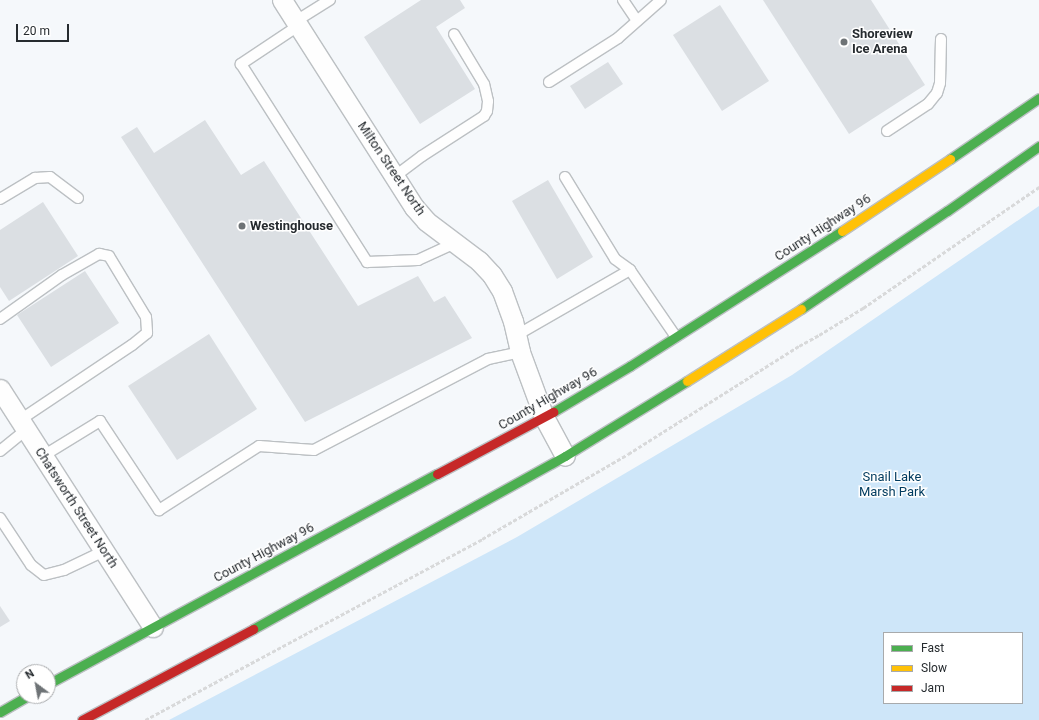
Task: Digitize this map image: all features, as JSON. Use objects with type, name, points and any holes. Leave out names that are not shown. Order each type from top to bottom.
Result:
[{"type":"main road","name":"County Highway 96","points":[[56,680],[475,456],[544,417],[676,337],[856,222],[1039,98]]},
{"type":"main road","points":[[82,720],[312,598],[565,456],[751,341],[911,236],[1039,146]]},
{"type":"main road","points":[[0,712],[16,703]]},
{"type":"street","name":"Milton Street North","points":[[282,0],[414,206],[426,221],[479,261],[492,275],[502,292],[513,321],[518,344],[544,417],[565,456]]},
{"type":"street","name":"Chatsworth Street North","points":[[2,397],[23,425],[153,627]]},
{"type":"lane","points":[[330,0],[241,64],[367,262],[418,260],[455,243]]},
{"type":"lane","points":[[624,0],[637,21]]},
{"type":"lane","points":[[549,82],[618,38],[661,0]]},
{"type":"lane","points":[[394,177],[422,156],[484,116],[487,111],[488,101],[484,84],[454,34]]},
{"type":"lane","points":[[888,131],[928,104],[937,93],[940,82],[941,39]]},
{"type":"lane","points":[[0,199],[35,178],[50,177],[78,198]]},
{"type":"lane","points":[[565,177],[615,259],[630,270],[676,337]]},
{"type":"lane","points":[[0,319],[62,275],[99,254],[109,256],[146,317],[148,333],[23,425],[0,451]]},
{"type":"lane","points":[[43,456],[100,421],[159,510],[258,446],[314,450],[518,344],[630,270]]},
{"type":"lane","points":[[0,518],[31,565],[44,575],[64,570],[104,551]]},
{"type":"path","points":[[145,720],[455,554],[628,454],[799,346],[863,308],[1039,188]]},
{"type":"green space","name":"Snail Lake Marsh Park","points":[[1039,206],[1039,720],[169,720],[517,537],[792,375]]},
{"type":"building","points":[[421,0],[460,0],[465,8],[436,27],[475,89],[420,124],[364,37]]},
{"type":"building","name":"Shoreview Ice Arena","points":[[763,0],[871,0],[925,85],[849,134]]},
{"type":"building","points":[[720,5],[769,81],[722,111],[673,35]]},
{"type":"building","points":[[608,62],[623,84],[585,109],[570,86]]},
{"type":"building","name":"Westinghouse","points":[[205,120],[241,175],[264,161],[358,306],[418,276],[434,302],[445,296],[472,338],[305,422],[121,137],[137,127],[154,153]]},
{"type":"building","points":[[548,180],[593,257],[557,279],[512,201]]},
{"type":"building","points":[[43,202],[78,256],[9,301],[0,287],[0,230]]},
{"type":"building","points":[[85,271],[119,323],[51,367],[17,315]]},
{"type":"building","points":[[209,334],[257,409],[177,460],[128,386]]},
{"type":"building","points":[[0,606],[10,621],[0,627]]},
{"type":"traffic: fast","points":[[950,159],[1039,98]]},
{"type":"traffic: fast","points":[[801,309],[947,211],[1039,146]]},
{"type":"traffic: fast","points":[[553,412],[630,366],[842,231]]},
{"type":"traffic: fast","points":[[253,629],[565,456],[687,381]]},
{"type":"traffic: fast","points":[[56,680],[437,474]]},
{"type":"traffic: fast","points":[[0,712],[16,703]]},
{"type":"traffic: slow","points":[[842,231],[950,159]]},
{"type":"traffic: slow","points":[[687,381],[801,309]]},
{"type":"traffic: jam","points":[[437,474],[553,412]]},
{"type":"traffic: jam","points":[[82,720],[253,629]]},
{"type":"place","name":"Shoreview Ice Arena","points":[[844,42]]},
{"type":"place","name":"Westinghouse","points":[[242,226]]}]
